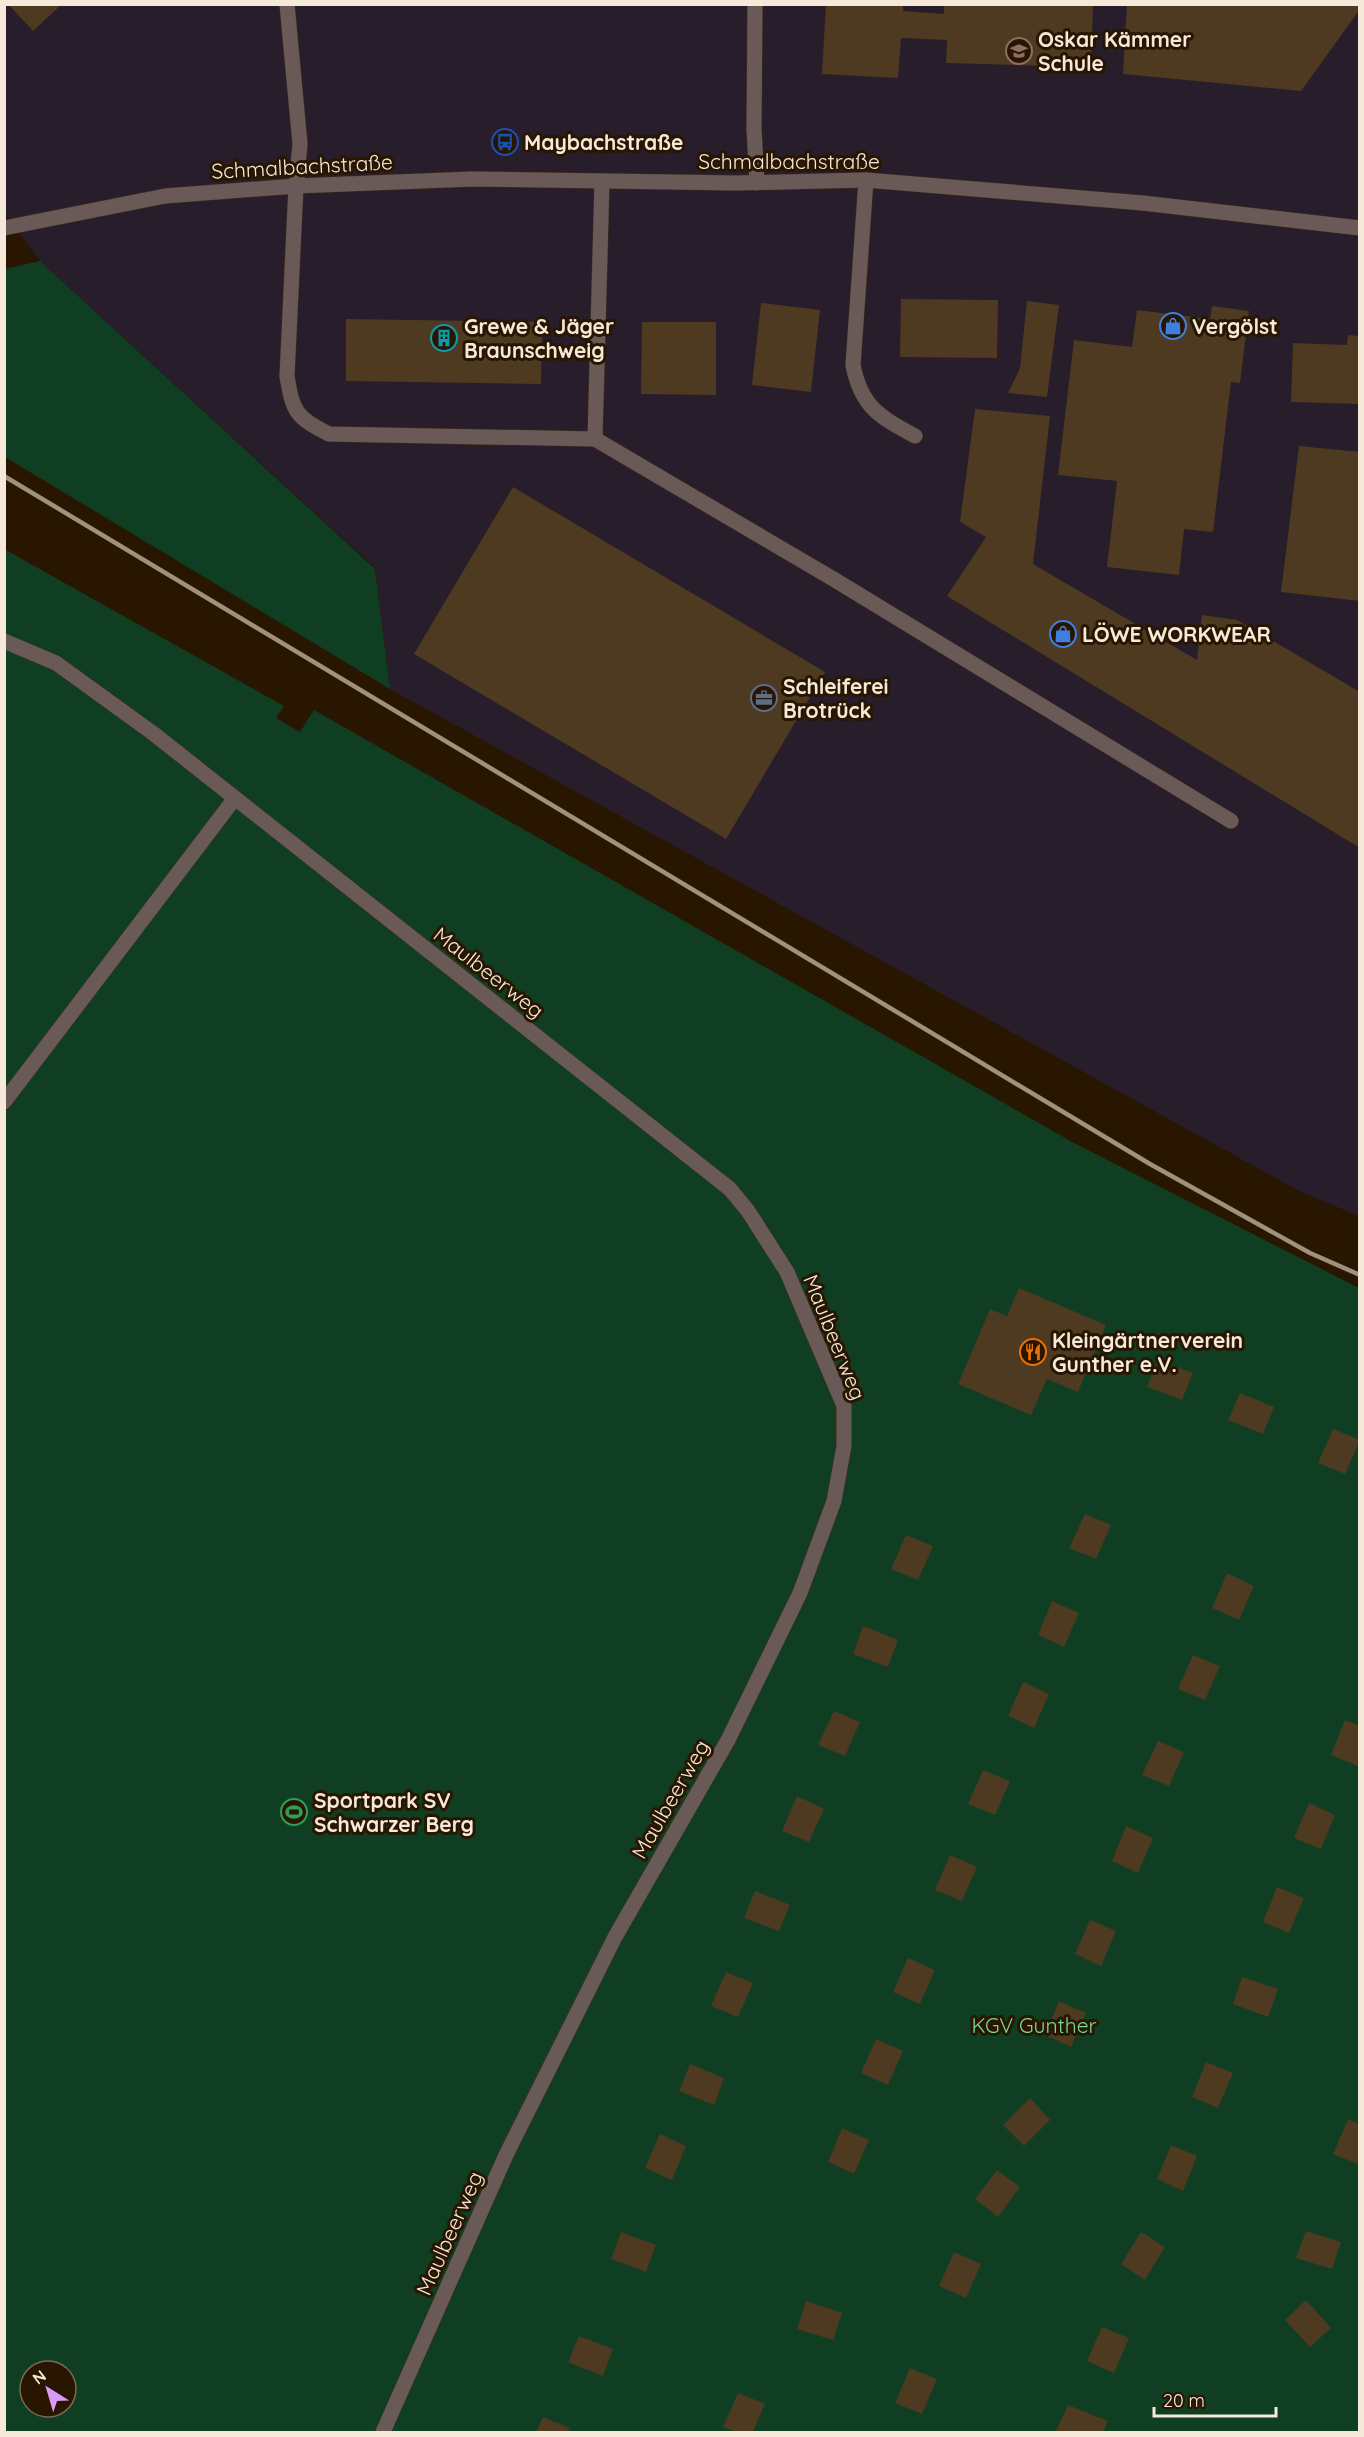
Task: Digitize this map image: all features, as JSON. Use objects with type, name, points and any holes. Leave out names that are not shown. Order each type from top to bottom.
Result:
[{"type":"street","points":[[286,4],[299,113],[300,144],[287,376],[291,401],[304,420],[329,434],[595,439],[836,580],[1231,821]]},
{"type":"street","points":[[755,4],[754,129],[758,183]]},
{"type":"street","name":"Schmalbachstraße","points":[[4,228],[165,196],[296,186],[460,179],[758,183],[866,180],[1143,203],[1359,228]]},
{"type":"street","points":[[866,180],[853,365],[857,384],[867,404],[882,418],[915,436]]},
{"type":"street","points":[[595,439],[602,181]]},
{"type":"street","name":"Maulbeerweg","points":[[4,641],[56,663],[235,798],[730,1189],[748,1211],[786,1272],[844,1406],[844,1446],[834,1501],[800,1593],[728,1740],[615,1937],[511,2145],[383,2433]]},
{"type":"street","points":[[4,1101],[235,798]]},
{"type":"shaded area","points":[[5,5],[1359,5],[1359,1216],[1301,1192],[390,689],[375,568],[40,261],[5,214]]},
{"type":"green space","points":[[40,261],[375,569],[390,689],[5,457],[5,269]]},
{"type":"green space","name":"KGV Gunther","points":[[4,549],[284,706],[276,718],[300,732],[314,710],[1074,1143],[1359,1288],[1359,2432],[5,2432]]},
{"type":"building","points":[[8,4],[62,4],[33,31]]},
{"type":"building","name":"Oskar Kämmer Schule","points":[[826,4],[903,4],[903,11],[944,14],[944,4],[1093,4],[1091,67],[946,63],[947,40],[901,38],[898,78],[822,74]]},
{"type":"building","points":[[1127,4],[1360,4],[1360,9],[1301,91],[1123,74]]},
{"type":"building","points":[[901,299],[998,300],[997,358],[900,357]]},
{"type":"building","points":[[1027,301],[1059,305],[1047,397],[1008,393],[1020,368]]},
{"type":"building","points":[[761,303],[820,310],[811,392],[752,385]]},
{"type":"building","points":[[1212,306],[1249,311],[1240,383],[1231,382],[1213,532],[1184,529],[1179,575],[1107,567],[1117,481],[1058,475],[1074,340],[1132,347],[1137,310],[1210,319]]},
{"type":"building","name":"Grewe & Jäger Braunschweig","points":[[346,319],[542,322],[541,384],[346,381]]},
{"type":"building","points":[[642,322],[716,322],[716,395],[641,394]]},
{"type":"building","points":[[1348,335],[1360,336],[1360,404],[1291,402],[1293,343],[1347,345]]},
{"type":"building","points":[[975,409],[1050,416],[1033,564],[1197,660],[1202,615],[1237,620],[1360,692],[1360,848],[947,596],[986,537],[960,522]]},
{"type":"building","points":[[1299,446],[1360,452],[1360,601],[1281,592]]},
{"type":"building","points":[[513,487],[825,672],[726,839],[414,654]]},
{"type":"building","name":"Kleingärtnerverein Gunther e.V.","points":[[1019,1288],[1106,1325],[1078,1392],[1047,1379],[1031,1415],[958,1384],[990,1309],[1007,1316]]},
{"type":"building","points":[[1158,1360],[1193,1373],[1182,1400],[1147,1387]]},
{"type":"building","points":[[1240,1393],[1274,1407],[1263,1434],[1228,1420]]},
{"type":"building","points":[[1333,1429],[1360,1440],[1345,1474],[1318,1463]]},
{"type":"building","points":[[1085,1514],[1111,1525],[1096,1559],[1069,1548]]},
{"type":"building","points":[[906,1535],[933,1546],[918,1580],[891,1569]]},
{"type":"building","points":[[1227,1573],[1254,1586],[1239,1620],[1212,1608]]},
{"type":"building","points":[[1052,1601],[1079,1613],[1064,1647],[1038,1635]]},
{"type":"building","points":[[863,1626],[898,1640],[888,1667],[853,1654]]},
{"type":"building","points":[[1193,1655],[1220,1666],[1205,1700],[1178,1689]]},
{"type":"building","points":[[1023,1682],[1049,1694],[1034,1728],[1008,1716]]},
{"type":"building","points":[[834,1711],[860,1722],[845,1756],[818,1745]]},
{"type":"building","points":[[1345,1720],[1360,1726],[1358,1766],[1331,1755]]},
{"type":"building","points":[[1158,1741],[1184,1752],[1169,1786],[1142,1775]]},
{"type":"building","points":[[983,1770],[1010,1781],[995,1815],[968,1804]]},
{"type":"building","points":[[797,1796],[824,1809],[809,1842],[782,1831]]},
{"type":"building","points":[[1309,1803],[1335,1815],[1321,1849],[1294,1838]]},
{"type":"building","points":[[1126,1826],[1153,1838],[1138,1873],[1112,1861]]},
{"type":"building","points":[[950,1855],[977,1867],[962,1901],[935,1890]]},
{"type":"building","points":[[1277,1887],[1304,1898],[1289,1933],[1263,1922]]},
{"type":"building","points":[[755,1891],[790,1905],[779,1931],[744,1918]]},
{"type":"building","points":[[1090,1920],[1116,1931],[1101,1966],[1075,1954]]},
{"type":"building","points":[[908,1958],[935,1970],[920,2004],[893,1992]]},
{"type":"building","points":[[726,1972],[753,1983],[738,2017],[711,2006]]},
{"type":"building","points":[[1242,1977],[1278,1989],[1268,2017],[1233,2004]]},
{"type":"building","points":[[1059,2001],[1086,2013],[1071,2047],[1045,2035]]},
{"type":"building","points":[[876,2039],[903,2051],[888,2085],[861,2073]]},
{"type":"building","points":[[1206,2062],[1233,2073],[1218,2108],[1192,2097]]},
{"type":"building","points":[[690,2064],[724,2078],[714,2105],[679,2091]]},
{"type":"building","points":[[1030,2098],[1050,2120],[1024,2146],[1003,2125]]},
{"type":"building","points":[[1348,2119],[1360,2124],[1360,2165],[1333,2154]]},
{"type":"building","points":[[842,2128],[869,2140],[854,2174],[828,2162]]},
{"type":"building","points":[[660,2134],[686,2146],[672,2180],[645,2168]]},
{"type":"building","points":[[1171,2145],[1197,2156],[1183,2191],[1157,2179]]},
{"type":"building","points":[[997,2170],[1020,2187],[998,2217],[975,2199]]},
{"type":"building","points":[[1306,2231],[1341,2242],[1332,2269],[1296,2258]]},
{"type":"building","points":[[621,2232],[656,2245],[646,2272],[611,2259]]},
{"type":"building","points":[[1141,2232],[1165,2247],[1145,2280],[1121,2264]]},
{"type":"building","points":[[954,2252],[981,2264],[966,2298],[939,2286]]},
{"type":"building","points":[[1306,2300],[1331,2328],[1310,2347],[1285,2320]]},
{"type":"building","points":[[806,2301],[842,2313],[833,2340],[797,2329]]},
{"type":"building","points":[[1102,2327],[1129,2338],[1114,2373],[1087,2361]]},
{"type":"building","points":[[579,2336],[613,2349],[603,2376],[568,2362]]},
{"type":"building","points":[[910,2368],[937,2379],[922,2414],[895,2403]]},
{"type":"building","points":[[738,2393],[765,2404],[753,2432],[736,2432],[723,2427]]},
{"type":"building","points":[[1068,2405],[1108,2421],[1103,2432],[1056,2431]]},
{"type":"building","points":[[543,2417],[570,2428],[568,2432],[536,2432]]},
{"type":"railway","points":[[4,476],[1150,1164],[1310,1253],[1360,1275]]},
{"type":"place","name":"Oskar Kämmer Schule","points":[[1019,51]]},
{"type":"place","name":"Maybachstraße","points":[[505,142]]},
{"type":"place","name":"Vergölst","points":[[1173,326]]},
{"type":"place","name":"Grewe & Jäger Braunschweig","points":[[444,338]]},
{"type":"place","name":"LÖWE WORKWEAR","points":[[1063,634]]},
{"type":"place","name":"Schleiferei Brotrück","points":[[764,698]]},
{"type":"place","name":"Kleingärtnerverein Gunther e.V.","points":[[1033,1352]]},
{"type":"place","name":"Sportpark SV Schwarzer Berg","points":[[294,1812]]}]
